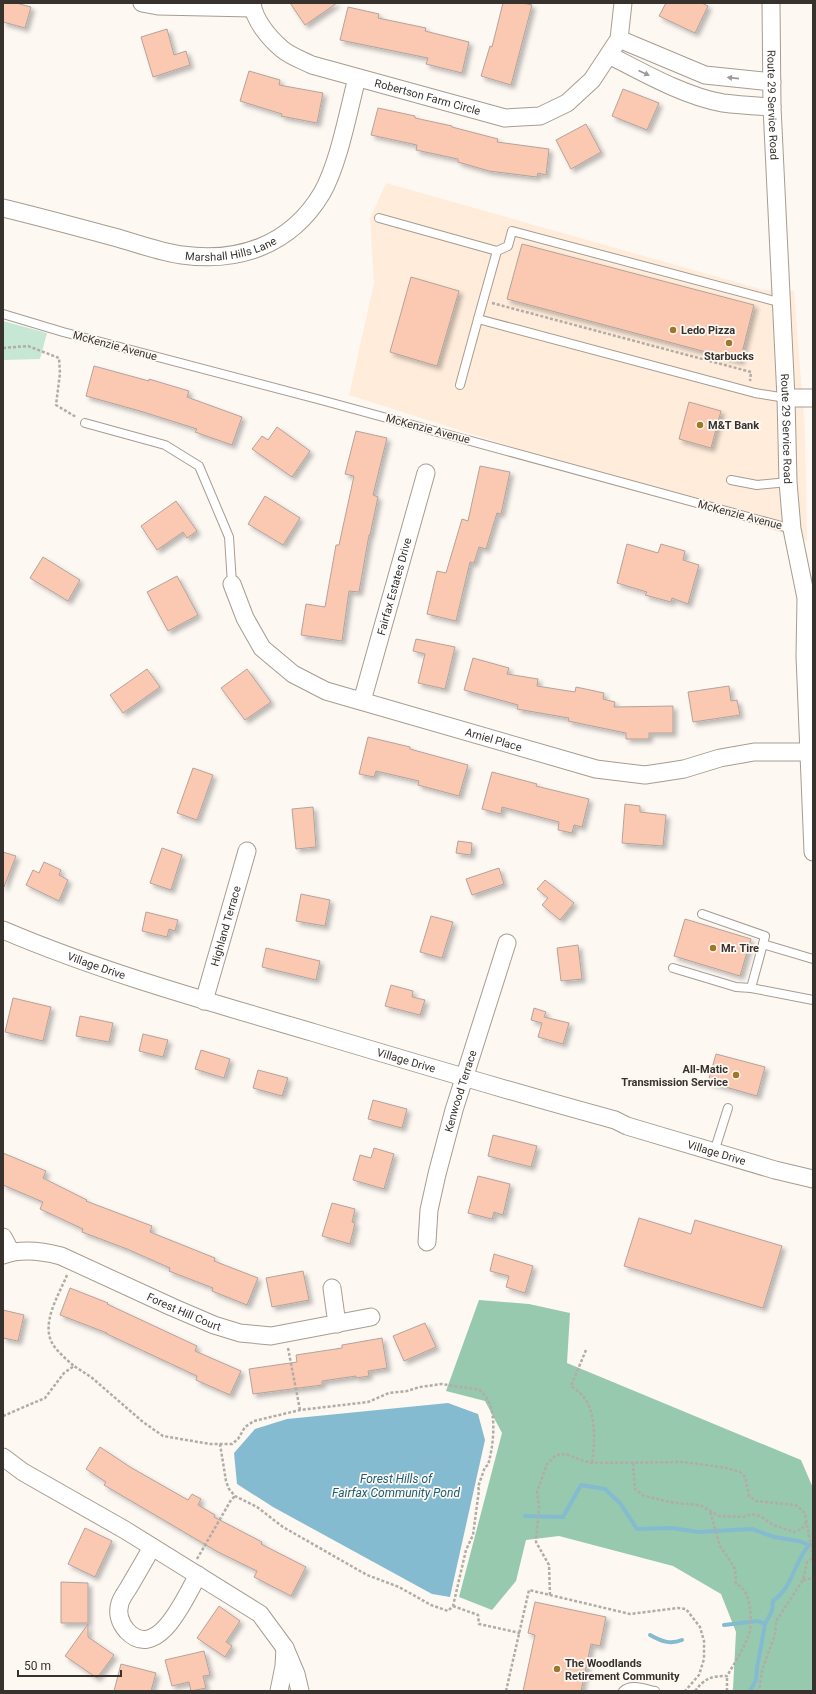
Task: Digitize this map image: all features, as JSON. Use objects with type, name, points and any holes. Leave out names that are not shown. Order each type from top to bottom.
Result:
[{"type":"street","points":[[142,3],[158,6],[252,5]]},
{"type":"street","name":"Robertson Farm Circle","points":[[252,5],[262,28],[282,49],[312,65],[505,118],[540,116],[567,103],[592,80],[619,39],[623,3]]},
{"type":"street","name":"Route 29 Service Road","points":[[771,3],[772,107],[782,303],[788,482],[792,529],[806,598],[805,656],[813,852]]},
{"type":"street","points":[[619,39],[705,75],[772,82]]},
{"type":"street","points":[[609,55],[692,94],[722,102],[772,107]]},
{"type":"street","name":"Marshall Hills Lane","points":[[3,208],[180,255],[223,257],[247,253],[275,240],[296,226],[309,212],[322,192],[334,165],[357,78]]},
{"type":"street","points":[[786,398],[813,398]]},
{"type":"street","name":"Fairfax Estates Drive","points":[[362,701],[426,473]]},
{"type":"street","name":"Arniel Place","points":[[232,584],[245,618],[262,648],[293,674],[326,691],[596,770],[645,775],[684,769],[720,758],[754,752],[809,752]]},
{"type":"street","name":"Highland Terrace","points":[[204,1000],[247,851]]},
{"type":"street","name":"Village Drive","points":[[3,930],[54,952],[150,984],[616,1120],[627,1126],[775,1170],[813,1179]]},
{"type":"street","name":"Kenwood Terrace","points":[[427,1242],[429,1210],[437,1174],[506,943]]},
{"type":"street","points":[[3,1237],[7,1254]]},
{"type":"street","name":"Forest Hill Court","points":[[7,1254],[24,1251],[45,1252],[61,1256],[172,1307],[240,1334],[271,1336],[371,1317]]},
{"type":"street","points":[[332,1288],[337,1324]]},
{"type":"street","points":[[3,1457],[24,1472],[194,1572],[260,1614],[285,1648],[296,1674],[300,1691]]},
{"type":"street","points":[[152,1547],[120,1602],[119,1613],[122,1625],[132,1636],[147,1640],[159,1635],[176,1615],[194,1572]]},
{"type":"street","points":[[278,1691],[284,1666],[285,1648]]},
{"type":"lane","points":[[379,218],[497,251],[508,246],[512,231],[782,303]]},
{"type":"lane","points":[[460,385],[497,251]]},
{"type":"lane","name":"McKenzie Avenue","points":[[3,314],[63,332],[321,400],[792,529]]},
{"type":"lane","points":[[478,319],[747,391],[786,398]]},
{"type":"lane","points":[[85,422],[165,445],[199,466],[229,537],[232,584]]},
{"type":"lane","points":[[731,480],[757,485],[788,482]]},
{"type":"lane","points":[[702,914],[765,936],[751,988]]},
{"type":"lane","points":[[763,944],[813,958]]},
{"type":"lane","points":[[673,968],[736,987],[751,988],[813,1000]]},
{"type":"lane","points":[[714,1152],[728,1108]]},
{"type":"lane","points":[[623,1691],[626,1688],[633,1686],[655,1691]]},
{"type":"path","points":[[483,300],[752,372],[747,391]]},
{"type":"path","points":[[3,348],[28,346],[59,358],[60,373],[56,405],[85,422]]},
{"type":"path","points":[[73,1261],[53,1308],[47,1330],[53,1346],[74,1366],[91,1377],[143,1422],[163,1436],[197,1442],[232,1444],[238,1439],[245,1427],[254,1421],[300,1410],[368,1402],[389,1393],[442,1384],[480,1390],[489,1401],[494,1425],[492,1450],[488,1466],[485,1467],[478,1487],[479,1490],[473,1535],[466,1550],[453,1606],[448,1611],[431,1606],[399,1587],[367,1575],[283,1527],[257,1507],[235,1496],[229,1490],[226,1481],[220,1444]]},
{"type":"path","points":[[286,1334],[300,1410]]},
{"type":"path","points":[[586,1350],[571,1386],[582,1394],[591,1413],[595,1442],[592,1463]]},
{"type":"path","points":[[3,1416],[45,1398],[64,1373],[74,1366]]},
{"type":"path","points":[[550,1595],[549,1565],[536,1542],[538,1524],[537,1492],[547,1464],[556,1455],[566,1454],[592,1463],[684,1462],[727,1468],[740,1472],[745,1477],[750,1496],[756,1501],[796,1505],[805,1513],[813,1558],[807,1562],[803,1580],[790,1602],[776,1621],[775,1636],[762,1670],[759,1691]]},
{"type":"path","points":[[633,1463],[635,1489],[644,1496],[675,1503],[700,1505],[719,1516],[744,1517],[751,1514],[760,1516],[773,1525],[794,1532],[802,1529],[807,1520]]},
{"type":"path","points":[[194,1572],[231,1500],[235,1496]]},
{"type":"path","points":[[710,1512],[720,1546],[735,1569],[736,1584],[741,1586],[748,1595],[750,1610],[750,1632],[727,1676],[727,1691]]},
{"type":"path","points":[[803,1580],[813,1578]]},
{"type":"path","points":[[506,1691],[529,1590],[630,1614],[678,1608],[686,1609],[700,1627],[704,1641],[704,1659],[699,1675],[685,1691]]},
{"type":"path","points":[[453,1606],[478,1615],[479,1624],[520,1633]]},
{"type":"path","points":[[695,1691],[703,1681],[715,1676],[727,1676]]},
{"type":"shaded area","points":[[386,183],[764,290],[794,291],[805,431],[807,541],[349,395],[374,283],[370,219]]},
{"type":"green space","points":[[3,321],[47,333],[40,359],[3,360]]},
{"type":"green space","points":[[479,1300],[529,1304],[570,1313],[567,1363],[801,1460],[813,1488],[813,1691],[732,1691],[736,1632],[721,1594],[673,1566],[559,1536],[526,1540],[516,1581],[492,1610],[459,1597],[502,1433],[485,1401],[446,1391]]},
{"type":"water","name":"Forest Hills of Fairfax Community Pond","points":[[448,1403],[478,1414],[485,1440],[450,1597],[432,1594],[273,1507],[237,1484],[234,1453],[255,1429],[287,1419]]},
{"type":"building","points":[[3,3],[16,3],[31,7],[25,28],[3,22]]},
{"type":"building","points":[[290,3],[337,3],[305,25]]},
{"type":"building","points":[[503,3],[523,3],[532,5],[511,85],[481,76],[490,46],[492,47]]},
{"type":"building","points":[[666,3],[702,3],[708,6],[695,33],[659,16]]},
{"type":"building","points":[[348,7],[379,14],[378,18],[426,28],[425,31],[469,42],[462,73],[426,64],[428,58],[340,40]]},
{"type":"building","points":[[167,29],[174,55],[186,51],[190,65],[153,77],[141,37]]},
{"type":"building","points":[[249,71],[280,80],[279,85],[323,93],[317,123],[281,116],[282,114],[240,101]]},
{"type":"building","points":[[623,89],[659,103],[647,130],[612,116]]},
{"type":"building","points":[[378,108],[415,116],[415,118],[452,126],[498,139],[497,142],[549,149],[546,175],[538,173],[537,177],[489,171],[458,162],[458,159],[416,150],[417,145],[371,135]]},
{"type":"building","points":[[586,124],[601,152],[571,169],[556,140]]},
{"type":"building","points":[[522,244],[754,305],[740,361],[507,299]]},
{"type":"building","points":[[411,277],[459,291],[437,366],[390,352]]},
{"type":"building","points":[[94,366],[149,381],[149,379],[189,391],[187,397],[242,417],[232,445],[195,432],[197,429],[86,396]]},
{"type":"building","name":"M&T Bank","points":[[689,402],[721,411],[711,448],[679,439]]},
{"type":"building","points":[[277,427],[310,451],[292,477],[252,449],[262,436],[268,440]]},
{"type":"building","points":[[356,431],[387,438],[373,495],[378,497],[369,535],[359,592],[349,591],[342,641],[301,635],[306,604],[325,607],[336,545],[339,545],[354,476],[345,474]]},
{"type":"building","points":[[480,466],[510,472],[501,514],[497,513],[486,549],[479,547],[474,563],[470,562],[456,621],[427,614],[437,571],[446,573],[462,519],[468,521]]},
{"type":"building","points":[[265,496],[300,518],[283,545],[248,524]]},
{"type":"building","points":[[176,501],[197,531],[187,538],[183,532],[157,550],[141,526]]},
{"type":"building","points":[[627,544],[658,553],[661,544],[685,551],[683,560],[699,565],[688,604],[672,598],[671,602],[645,595],[647,592],[617,583]]},
{"type":"building","points":[[43,557],[80,580],[68,601],[30,578]]},
{"type":"building","points":[[177,576],[198,615],[168,631],[147,592]]},
{"type":"building","points":[[416,639],[455,647],[445,689],[418,683],[425,654],[413,651]]},
{"type":"building","points":[[473,658],[509,668],[507,674],[538,679],[537,686],[575,692],[576,687],[604,693],[603,699],[615,702],[614,707],[673,706],[673,733],[649,733],[649,739],[626,739],[626,733],[568,721],[569,718],[517,709],[518,705],[464,690]]},
{"type":"building","points":[[147,669],[160,687],[123,713],[110,695]]},
{"type":"building","points":[[247,669],[271,702],[245,720],[221,688]]},
{"type":"building","points":[[729,686],[731,701],[737,700],[740,715],[693,722],[688,692]]},
{"type":"building","points":[[368,737],[410,747],[410,749],[468,765],[459,796],[418,785],[419,781],[376,771],[374,777],[359,774]]},
{"type":"building","points":[[193,768],[213,775],[197,820],[177,813]]},
{"type":"building","points":[[492,772],[537,784],[536,786],[589,799],[582,827],[574,825],[572,833],[558,830],[559,822],[502,807],[501,814],[482,809]]},
{"type":"building","points":[[625,804],[640,806],[640,812],[666,815],[663,846],[622,843]]},
{"type":"building","points":[[313,807],[316,847],[296,849],[292,809]]},
{"type":"building","points":[[458,841],[472,843],[471,855],[456,853]]},
{"type":"building","points":[[162,848],[182,855],[171,890],[150,883]]},
{"type":"building","points":[[3,852],[16,856],[4,887],[3,887]]},
{"type":"building","points":[[44,862],[61,870],[59,875],[68,880],[59,901],[26,885],[33,870],[39,873]]},
{"type":"building","points":[[499,868],[504,884],[472,895],[466,879]]},
{"type":"building","points":[[545,880],[574,903],[560,920],[542,905],[548,898],[537,889]]},
{"type":"building","points":[[301,894],[330,900],[325,926],[296,921]]},
{"type":"building","points":[[146,912],[178,920],[175,931],[169,929],[167,937],[142,931]]},
{"type":"building","points":[[431,916],[453,922],[442,958],[420,952]]},
{"type":"building","name":"Mr. Tire","points":[[685,919],[751,939],[740,976],[674,956]]},
{"type":"building","points":[[578,945],[582,979],[561,981],[557,948]]},
{"type":"building","points":[[266,948],[320,961],[316,980],[262,967]]},
{"type":"building","points":[[391,985],[413,991],[412,997],[425,1000],[420,1015],[385,1006]]},
{"type":"building","points":[[13,998],[51,1007],[43,1041],[5,1032]]},
{"type":"building","points":[[534,1008],[546,1012],[544,1017],[569,1023],[563,1044],[538,1037],[542,1023],[531,1020]]},
{"type":"building","points":[[80,1016],[113,1023],[109,1042],[76,1036]]},
{"type":"building","points":[[143,1034],[168,1040],[163,1057],[139,1051]]},
{"type":"building","points":[[201,1050],[230,1059],[224,1078],[195,1069]]},
{"type":"building","name":"All-Matic Transmission Service","points":[[716,1054],[765,1067],[757,1096],[708,1082]]},
{"type":"building","points":[[258,1070],[288,1078],[282,1096],[253,1088]]},
{"type":"building","points":[[373,1100],[407,1109],[402,1128],[368,1119]]},
{"type":"building","points":[[493,1135],[537,1146],[531,1167],[488,1156]]},
{"type":"building","points":[[374,1148],[394,1154],[384,1189],[353,1180],[360,1155],[371,1158]]},
{"type":"building","points":[[3,1153],[46,1171],[43,1178],[87,1200],[86,1201],[152,1226],[150,1232],[215,1258],[214,1261],[258,1278],[247,1305],[212,1291],[213,1288],[169,1271],[170,1268],[127,1249],[82,1232],[83,1229],[40,1209],[43,1202],[3,1185]]},
{"type":"building","points":[[478,1176],[510,1184],[503,1215],[494,1212],[492,1219],[468,1213]]},
{"type":"building","points":[[332,1203],[355,1209],[352,1222],[355,1223],[350,1244],[322,1236]]},
{"type":"building","points":[[639,1218],[691,1234],[695,1220],[782,1246],[763,1308],[624,1266]]},
{"type":"building","points":[[494,1254],[533,1266],[525,1293],[506,1287],[509,1276],[490,1271]]},
{"type":"building","points":[[303,1271],[309,1300],[272,1307],[266,1278]]},
{"type":"building","points":[[70,1288],[108,1303],[107,1304],[197,1346],[195,1351],[241,1371],[230,1395],[196,1380],[197,1376],[107,1333],[60,1315]]},
{"type":"building","points":[[3,1310],[24,1315],[18,1341],[3,1338]]},
{"type":"building","points":[[425,1323],[436,1347],[404,1361],[393,1336]]},
{"type":"building","points":[[382,1338],[387,1368],[368,1371],[369,1376],[356,1378],[356,1376],[322,1381],[322,1385],[253,1394],[249,1369],[297,1362],[296,1355],[342,1348],[342,1345]]},
{"type":"building","points":[[100,1447],[130,1467],[188,1500],[192,1494],[201,1499],[198,1505],[215,1515],[214,1517],[262,1542],[261,1544],[306,1567],[291,1596],[254,1577],[257,1571],[218,1552],[104,1485],[106,1482],[86,1469]]},
{"type":"building","points":[[85,1528],[112,1541],[95,1577],[68,1564]]},
{"type":"building","points":[[61,1582],[88,1583],[88,1623],[61,1623]]},
{"type":"building","name":"The Woodlands Retirement Community","points":[[535,1602],[606,1617],[600,1646],[591,1644],[581,1691],[523,1691],[535,1635],[528,1633]]},
{"type":"building","points":[[219,1606],[240,1621],[226,1642],[232,1646],[225,1657],[197,1638]]},
{"type":"building","points":[[88,1624],[88,1637],[114,1655],[97,1678],[65,1656]]},
{"type":"building","points":[[204,1651],[210,1675],[203,1676],[206,1688],[191,1691],[189,1682],[172,1686],[165,1660]]},
{"type":"building","points":[[121,1664],[156,1673],[151,1691],[114,1691]]},
{"type":"waterway","points":[[525,1516],[563,1517],[581,1485],[605,1489],[620,1503],[637,1529],[672,1528],[698,1532],[752,1529],[774,1537],[799,1541],[809,1545]]},
{"type":"waterway","points":[[750,1691],[756,1680],[765,1624],[772,1611],[773,1601],[785,1589],[804,1552],[809,1545],[813,1545]]},
{"type":"waterway","points":[[724,1625],[758,1621],[765,1624]]},
{"type":"waterway","points":[[650,1635],[666,1642],[682,1640]]},
{"type":"place","name":"Ledo Pizza","points":[[673,330]]},
{"type":"place","name":"Starbucks","points":[[729,343]]},
{"type":"place","name":"M&T Bank","points":[[700,425]]},
{"type":"place","name":"Mr. Tire","points":[[713,948]]},
{"type":"place","name":"All-Matic Transmission Service","points":[[736,1075]]},
{"type":"place","name":"The Woodlands Retirement Community","points":[[557,1669]]}]
